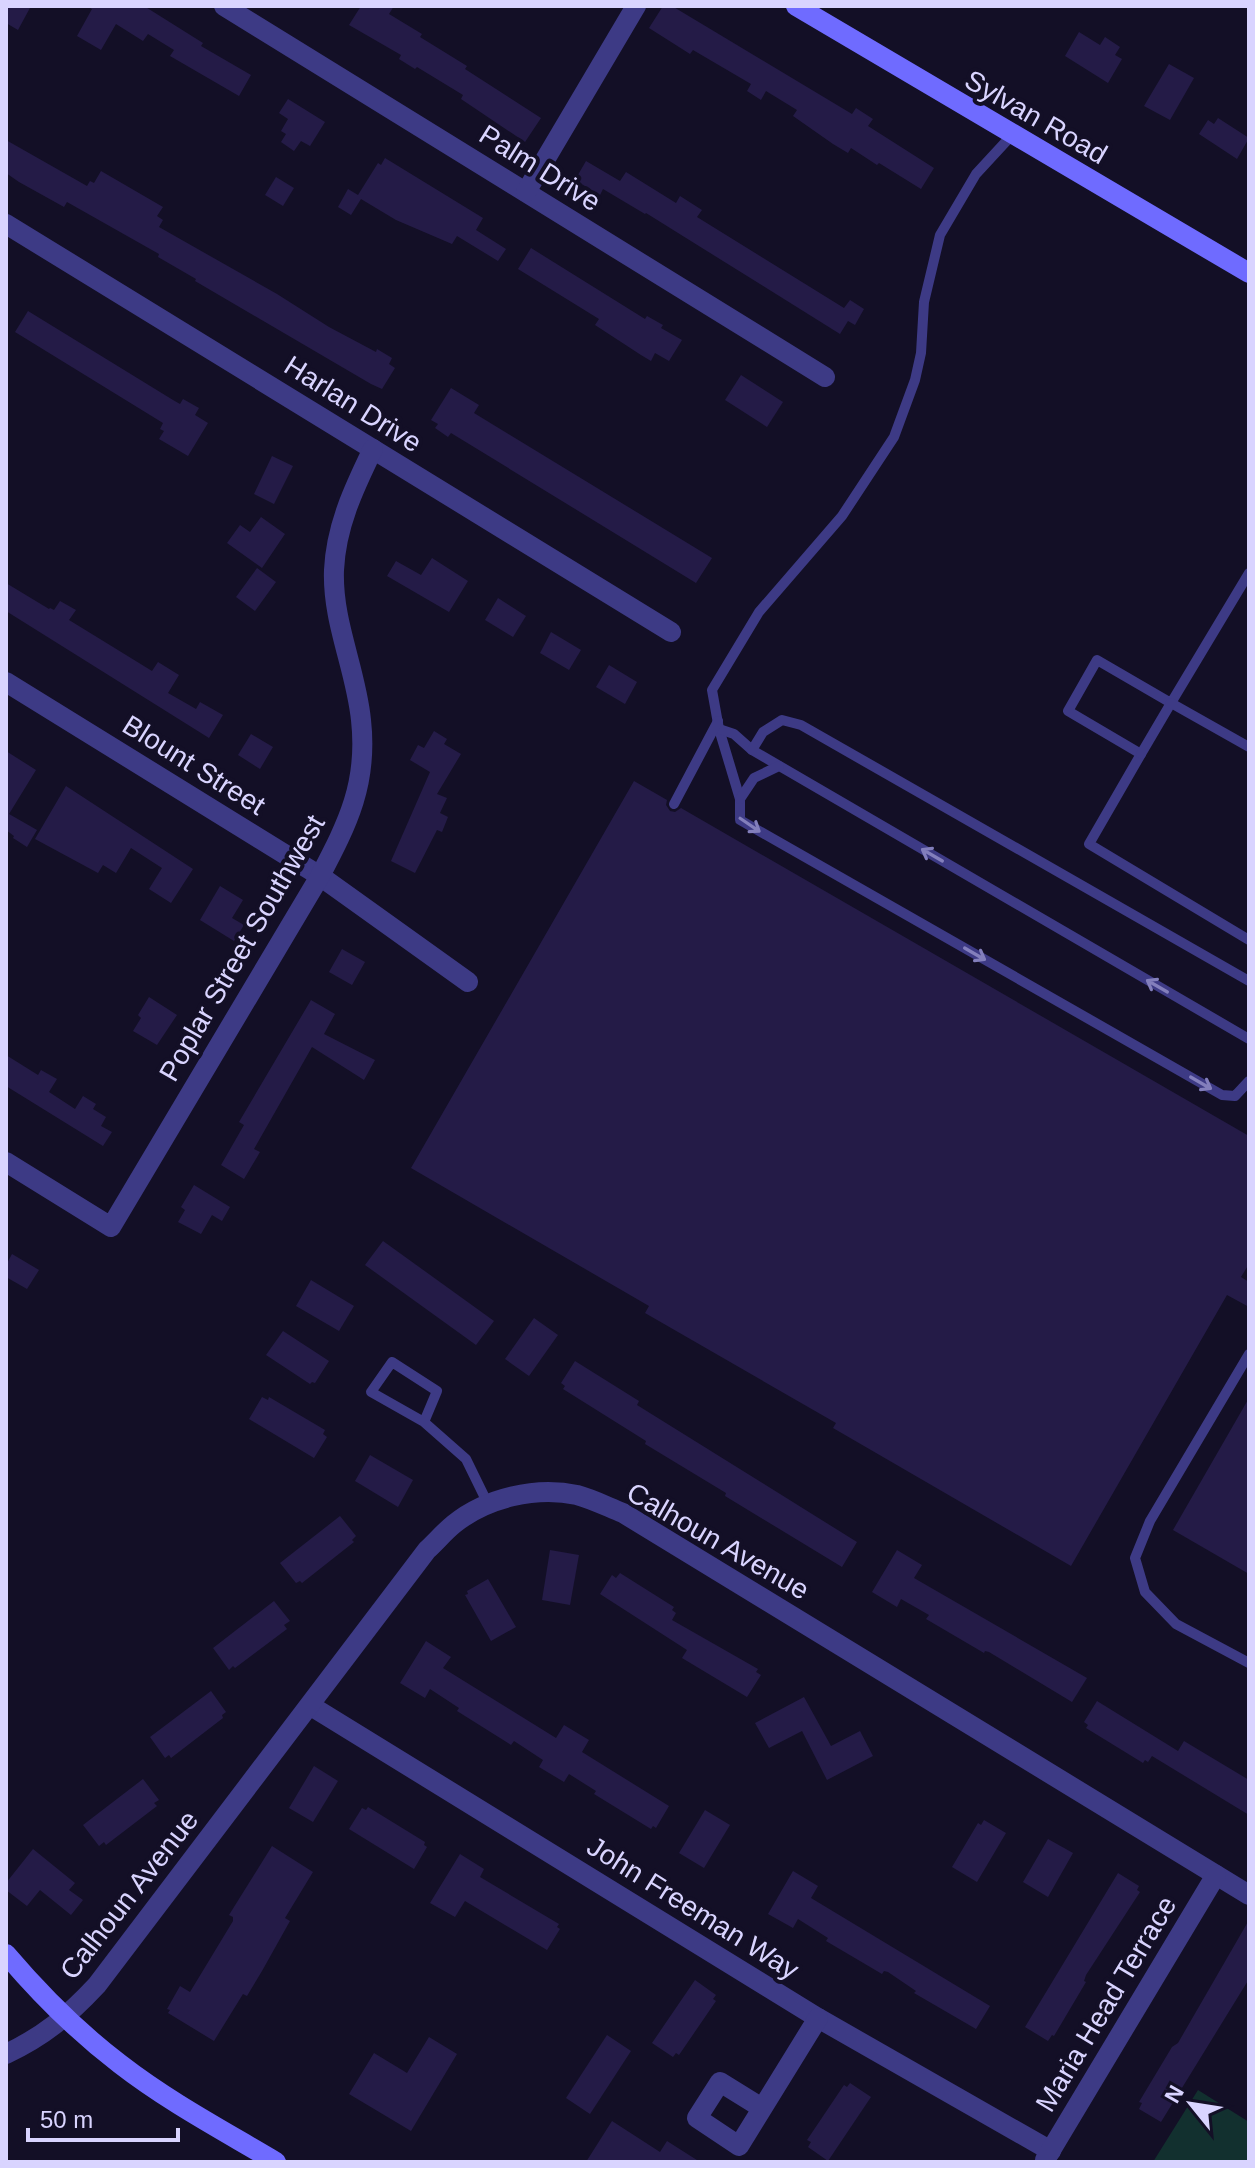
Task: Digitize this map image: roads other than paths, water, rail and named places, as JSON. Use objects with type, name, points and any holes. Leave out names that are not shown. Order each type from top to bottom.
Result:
[{"type":"main road","name":"Sylvan Road","points":[[796,6],[1249,273]]},
{"type":"main road","points":[[6,1954],[66,2018],[120,2064],[166,2096],[276,2162]]},
{"type":"street","name":"Palm Drive","points":[[224,6],[825,377]]},
{"type":"street","points":[[526,192],[636,6]]},
{"type":"street","name":"Harlan Drive","points":[[6,224],[671,632]]},
{"type":"street","name":"Poplar Street Southwest","points":[[6,1162],[111,1227],[320,876],[348,823],[362,772],[361,719],[338,622],[334,570],[345,506],[373,449]]},
{"type":"street","name":"Blount Street","points":[[6,682],[320,876],[468,982]]},
{"type":"street","name":"Calhoun Avenue","points":[[6,2054],[32,2042],[66,2018],[97,1985],[427,1550],[455,1523],[488,1504],[512,1496],[545,1492],[577,1495],[623,1513],[1249,1895]]},
{"type":"street","name":"John Freeman Way","points":[[311,1706],[1048,2156]]},
{"type":"street","name":"Maria Head Terrace","points":[[1048,2156],[1216,1875]]},
{"type":"street","points":[[762,2108],[818,2018]]},
{"type":"lane","points":[[1012,135],[976,174],[940,235],[924,302],[921,353],[915,380],[894,437],[842,516],[759,612],[712,690],[740,799],[740,820],[1222,1095],[1235,1096],[1249,1081]]},
{"type":"lane","points":[[1249,573],[1089,844],[1249,940]]},
{"type":"lane","points":[[1141,754],[1068,711],[1097,660],[1249,747]]},
{"type":"lane","points":[[752,750],[763,732],[782,720],[801,725],[1249,981]]},
{"type":"lane","points":[[719,725],[779,766],[1249,1039]]},
{"type":"lane","points":[[674,804],[719,725]]},
{"type":"lane","points":[[740,799],[754,778],[779,766]]},
{"type":"lane","points":[[1249,1354],[1150,1521],[1135,1558],[1145,1592],[1176,1624],[1249,1663]]},
{"type":"lane","points":[[424,1422],[437,1391],[392,1362],[371,1392],[424,1422],[466,1459],[488,1504]]}]
